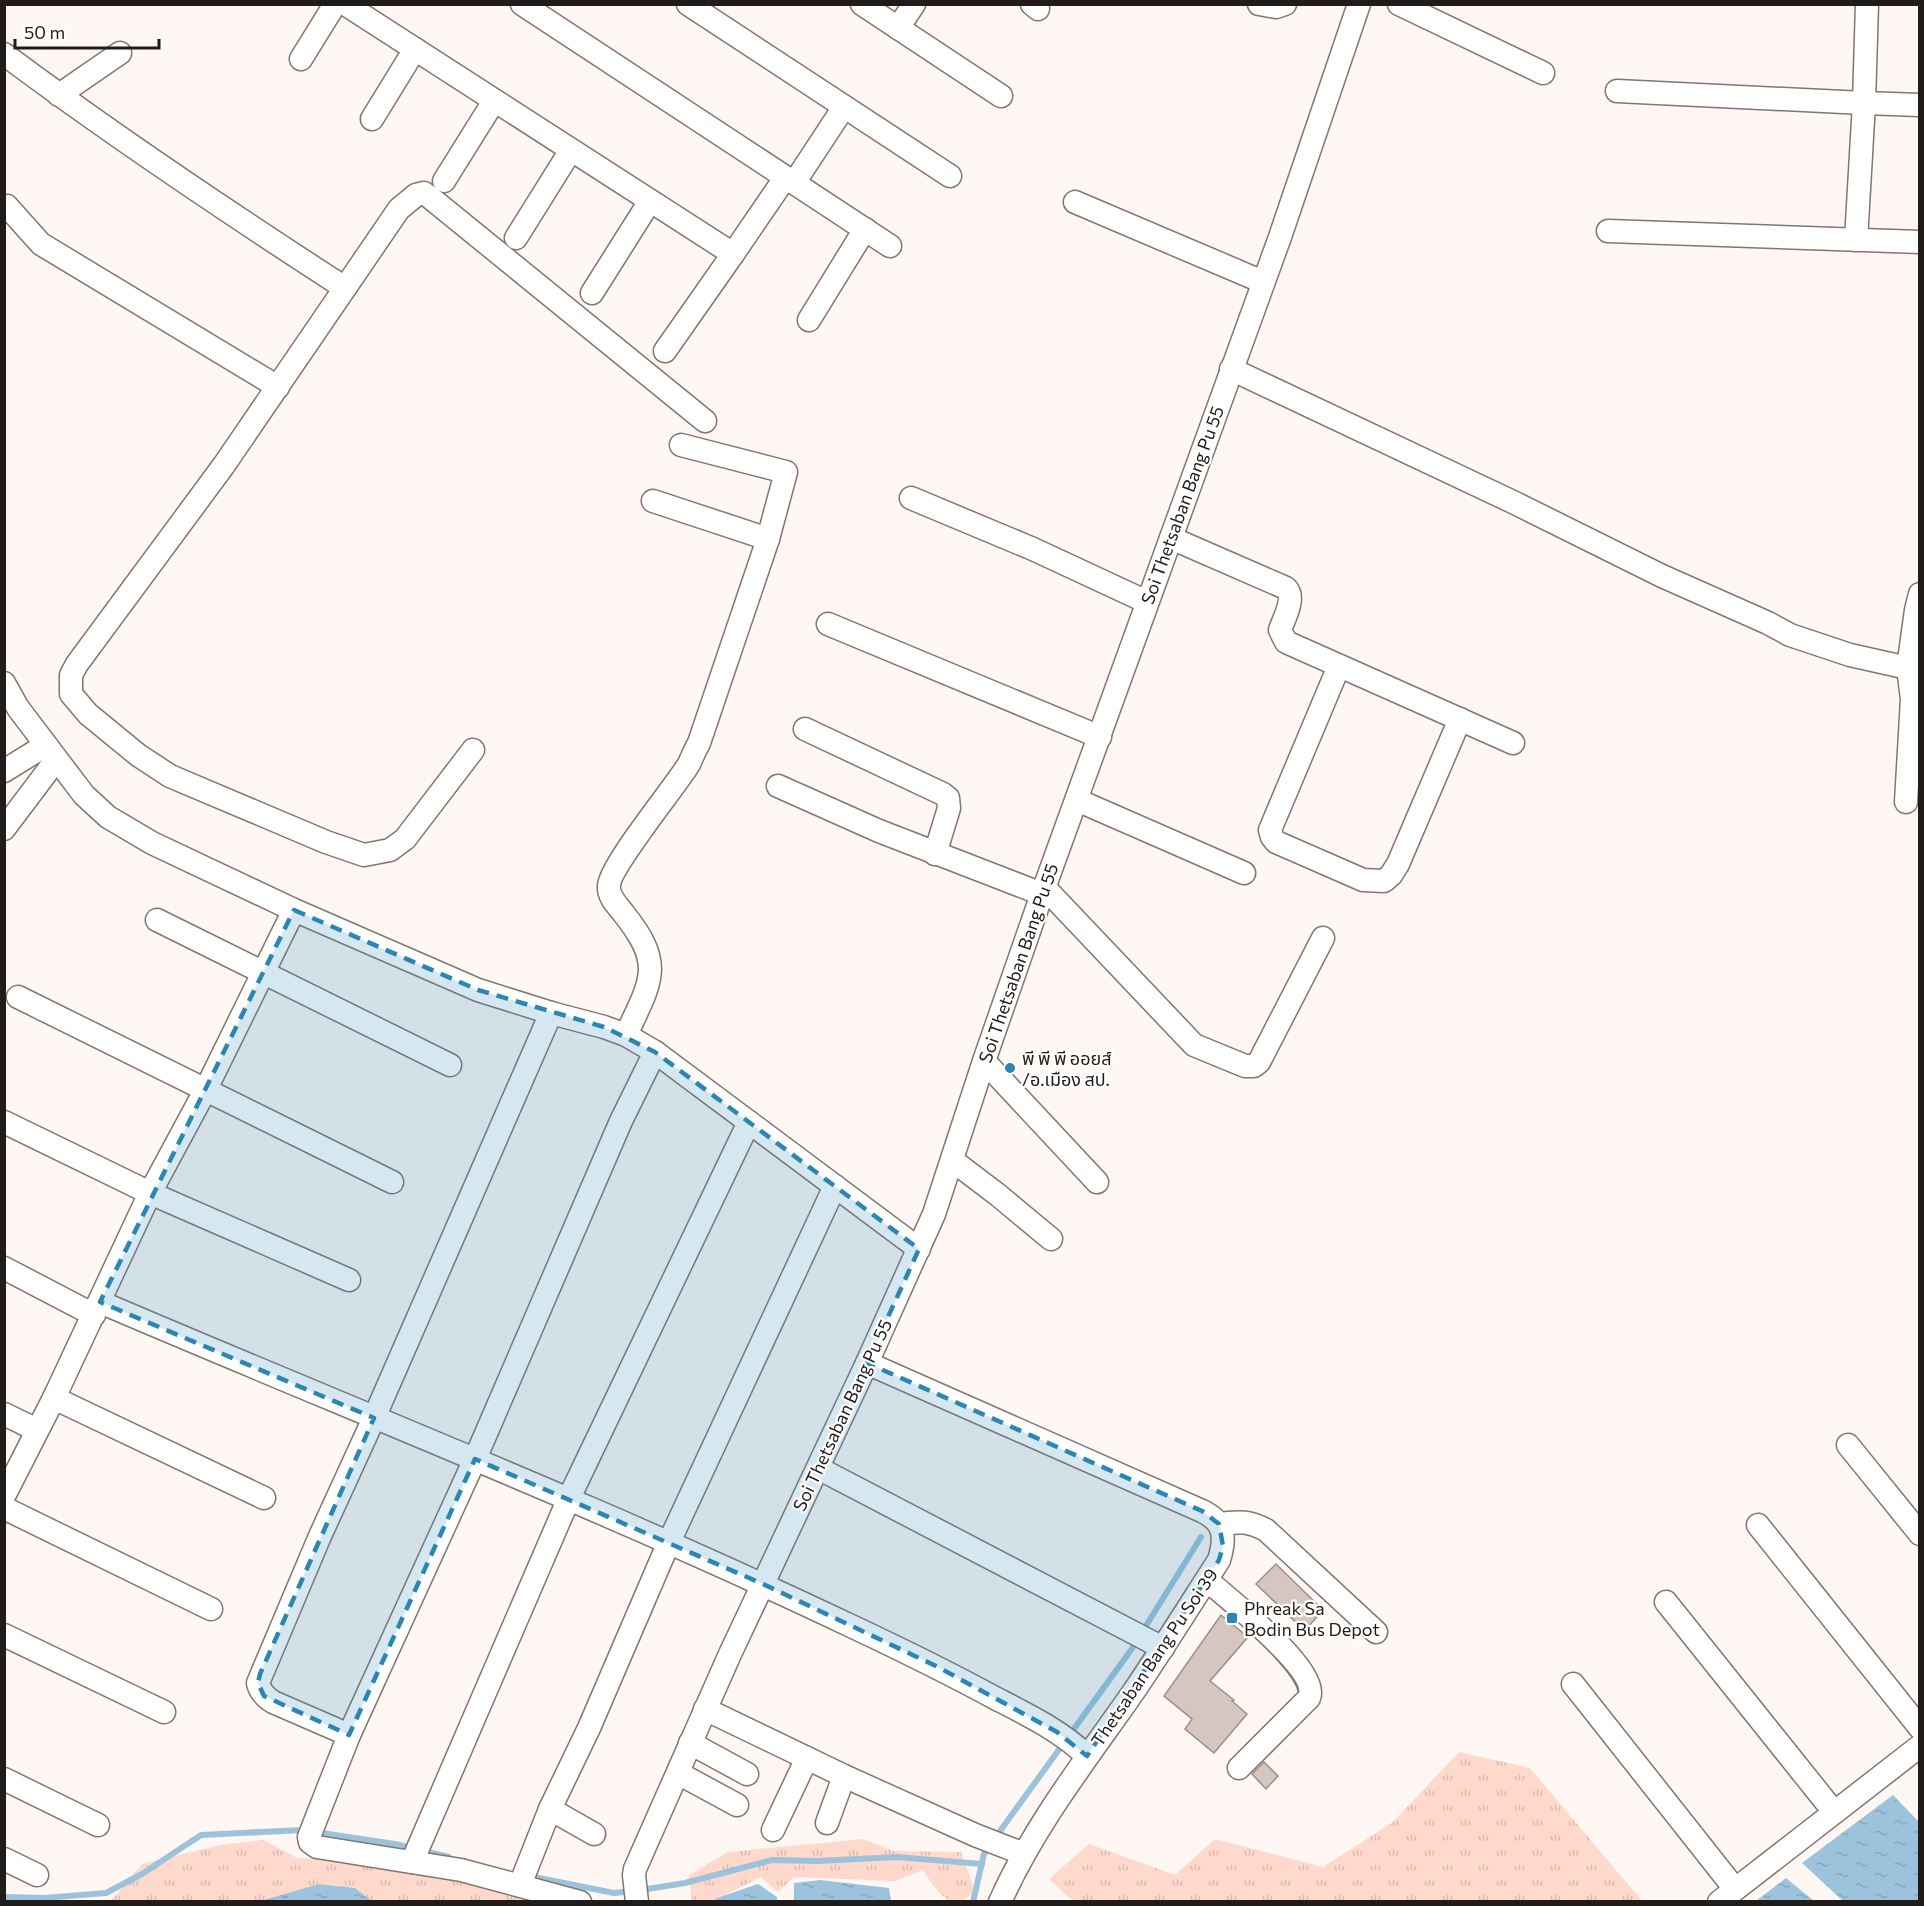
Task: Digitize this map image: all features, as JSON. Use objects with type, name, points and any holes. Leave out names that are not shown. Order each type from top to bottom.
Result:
[{"type":"street","points":[[301,59],[334,4]]},
{"type":"street","points":[[345,4],[733,255]]},
{"type":"street","points":[[522,4],[890,246]]},
{"type":"street","points":[[688,4],[950,176]]},
{"type":"street","points":[[862,4],[1001,96]]},
{"type":"street","points":[[898,28],[914,4]]},
{"type":"street","points":[[1259,4],[1276,7],[1285,4]]},
{"type":"street","name":"Soi Thetsaban Bang Pu 55","points":[[637,1894],[635,1869],[690,1743],[934,1214],[984,1060],[1043,891],[1263,282],[1359,4]]},
{"type":"street","points":[[1399,4],[1543,74]]},
{"type":"street","points":[[1856,240],[1867,4]]},
{"type":"street","points":[[372,119],[415,50]]},
{"type":"street","points":[[59,95],[120,53]]},
{"type":"street","points":[[4,54],[213,202],[345,288]]},
{"type":"street","points":[[1617,91],[1920,105]]},
{"type":"street","points":[[444,181],[494,101]]},
{"type":"street","points":[[664,351],[844,107]]},
{"type":"street","points":[[516,238],[571,150]]},
{"type":"street","points":[[473,750],[405,839],[390,850],[364,855],[326,842],[170,776],[138,755],[96,721],[71,694],[71,675],[224,465],[399,209],[416,195],[424,193],[705,421]]},
{"type":"street","points":[[592,293],[650,201]]},
{"type":"street","points":[[1075,202],[1263,282]]},
{"type":"street","points":[[7,206],[41,244],[278,387]]},
{"type":"street","points":[[809,320],[865,229]]},
{"type":"street","points":[[1608,231],[1920,242]]},
{"type":"street","points":[[1231,369],[1790,635],[1850,655],[1908,668]]},
{"type":"street","points":[[626,1035],[649,986],[648,954],[639,933],[609,893],[608,884],[619,864],[688,764],[699,743],[768,539],[786,472],[681,445]]},
{"type":"street","points":[[911,498],[1033,549],[1147,602]]},
{"type":"street","points":[[653,501],[768,539]]},
{"type":"street","points":[[1171,538],[1286,588],[1291,598],[1280,630],[1286,642],[1513,743]]},
{"type":"street","points":[[1906,802],[1911,699],[1908,668],[1920,594]]},
{"type":"street","points":[[828,624],[1100,737]]},
{"type":"street","points":[[1340,666],[1270,830],[1276,842],[1363,880],[1384,881],[1398,864],[1460,719]]},
{"type":"street","points":[[4,683],[18,708],[51,753],[84,795],[108,817],[152,843],[294,910],[478,990],[626,1035],[656,1052],[919,1249]]},
{"type":"street","points":[[805,729],[948,798],[950,808],[935,854]]},
{"type":"street","points":[[4,771],[51,753]]},
{"type":"street","points":[[4,829],[51,753]]},
{"type":"street","points":[[778,786],[935,854],[1043,891],[1194,1045],[1245,1066],[1254,1066],[1259,1062],[1323,938]]},
{"type":"street","points":[[1077,800],[1244,873]]},
{"type":"street","points":[[4,1496],[54,1398],[150,1193],[206,1089],[294,910]]},
{"type":"street","points":[[158,920],[450,1065]]},
{"type":"street","points":[[18,997],[392,1182]]},
{"type":"street","points":[[349,1735],[273,1702],[264,1696],[258,1683],[320,1536],[551,1013]]},
{"type":"street","points":[[580,1902],[524,1876],[461,1870],[415,1855],[317,1847],[310,1842],[311,1831],[349,1735],[475,1459],[621,1121],[656,1052]]},
{"type":"street","points":[[984,1060],[1097,1182]]},
{"type":"street","points":[[4,1122],[150,1193],[349,1280]]},
{"type":"street","points":[[415,1855],[569,1498],[749,1122]]},
{"type":"street","points":[[952,1160],[999,1195],[1051,1239]]},
{"type":"street","points":[[524,1876],[550,1809],[589,1728],[669,1542],[835,1186]]},
{"type":"street","points":[[4,1268],[97,1308],[569,1498],[763,1584],[936,1666],[1057,1732],[1081,1751]]},
{"type":"street","points":[[867,1363],[973,1408],[1212,1516],[1219,1524],[1241,1521],[1252,1523],[1266,1530],[1376,1632]]},
{"type":"street","points":[[54,1398],[264,1498]]},
{"type":"street","points":[[4,1414],[37,1430]]},
{"type":"street","points":[[1848,1445],[1920,1534]]},
{"type":"street","points":[[818,1468],[1147,1640]]},
{"type":"street","points":[[4,1508],[211,1609]]},
{"type":"street","name":"Thetsaban Bang Pu Soi 39","points":[[1000,1902],[1014,1850],[1041,1824],[1147,1640],[1207,1580],[1219,1560],[1223,1546],[1223,1533],[1219,1524]]},
{"type":"street","points":[[1758,1525],[1920,1728]]},
{"type":"street","points":[[1207,1580],[1288,1653],[1304,1673],[1311,1687],[1309,1698],[1239,1768]]},
{"type":"street","points":[[1666,1602],[1834,1812]]},
{"type":"street","points":[[4,1635],[164,1712]]},
{"type":"street","points":[[1573,1684],[1727,1895],[1920,1746]]},
{"type":"street","points":[[705,1709],[844,1776],[975,1835],[1014,1850]]},
{"type":"street","points":[[690,1743],[747,1774]]},
{"type":"street","points":[[773,1830],[807,1758]]},
{"type":"street","points":[[678,1773],[737,1805]]},
{"type":"street","points":[[828,1823],[844,1776]]},
{"type":"street","points":[[4,1779],[98,1825]]},
{"type":"street","points":[[550,1809],[594,1834]]},
{"type":"street","points":[[4,1859],[37,1875]]},
{"type":"highlighted area","points":[[294,910],[478,990],[604,1027],[655,1052],[919,1249],[867,1363],[1202,1511],[1219,1524],[1223,1546],[1219,1560],[1087,1756],[1057,1732],[936,1666],[763,1584],[475,1459],[349,1735],[264,1696],[258,1683],[260,1674],[374,1418],[100,1302]]},
{"type":"green space","points":[[1459,1752],[1530,1768],[1642,1901],[1074,1902],[1049,1879],[1089,1844],[1175,1875],[1215,1839],[1323,1867],[1393,1822]]},
{"type":"green space","points":[[863,1839],[894,1851],[961,1852],[975,1891],[963,1901],[950,1900],[934,1887],[923,1870],[895,1881],[794,1877],[778,1892],[761,1877],[713,1901],[692,1901],[689,1875],[728,1852]]},
{"type":"green space","points":[[263,1840],[297,1858],[402,1861],[494,1879],[524,1901],[372,1901],[355,1888],[319,1884],[260,1901],[110,1902],[142,1864],[221,1845]]},
{"type":"water","points":[[1893,1795],[1919,1822],[1919,1901],[1843,1901],[1802,1863]]},
{"type":"water","points":[[1786,1878],[1814,1901],[1756,1901]]},
{"type":"water","points":[[820,1880],[889,1888],[891,1901],[794,1901],[794,1883]]},
{"type":"water","points":[[319,1884],[355,1888],[372,1901],[260,1901]]},
{"type":"water","points":[[758,1884],[777,1897],[777,1901],[713,1901],[717,1898]]},
{"type":"building","points":[[1276,1564],[1323,1610],[1308,1627],[1305,1624],[1302,1628],[1256,1584]]},
{"type":"building","points":[[1221,1615],[1248,1637],[1210,1681],[1247,1714],[1214,1753],[1185,1729],[1192,1719],[1164,1696]]},
{"type":"building","points":[[1264,1762],[1278,1776],[1266,1789],[1252,1774]]},
{"type":"waterway","points":[[995,1838],[1131,1650],[1201,1537]]},
{"type":"waterway","points":[[4,1897],[44,1898],[106,1893],[142,1874],[201,1835],[302,1830],[395,1844],[449,1857]]},
{"type":"waterway","points":[[973,1902],[984,1854],[989,1847]]},
{"type":"waterway","points":[[641,1890],[685,1883],[772,1860],[818,1861],[897,1857],[982,1864]]},
{"type":"waterway","points":[[529,1876],[614,1893],[631,1891]]},
{"type":"place","name":"พี พี พี ออยส์ /อ.เมือง สป.","points":[[1010,1068]]},
{"type":"place","name":"Phreak Sa Bodin Bus Depot","points":[[1232,1618]]}]
